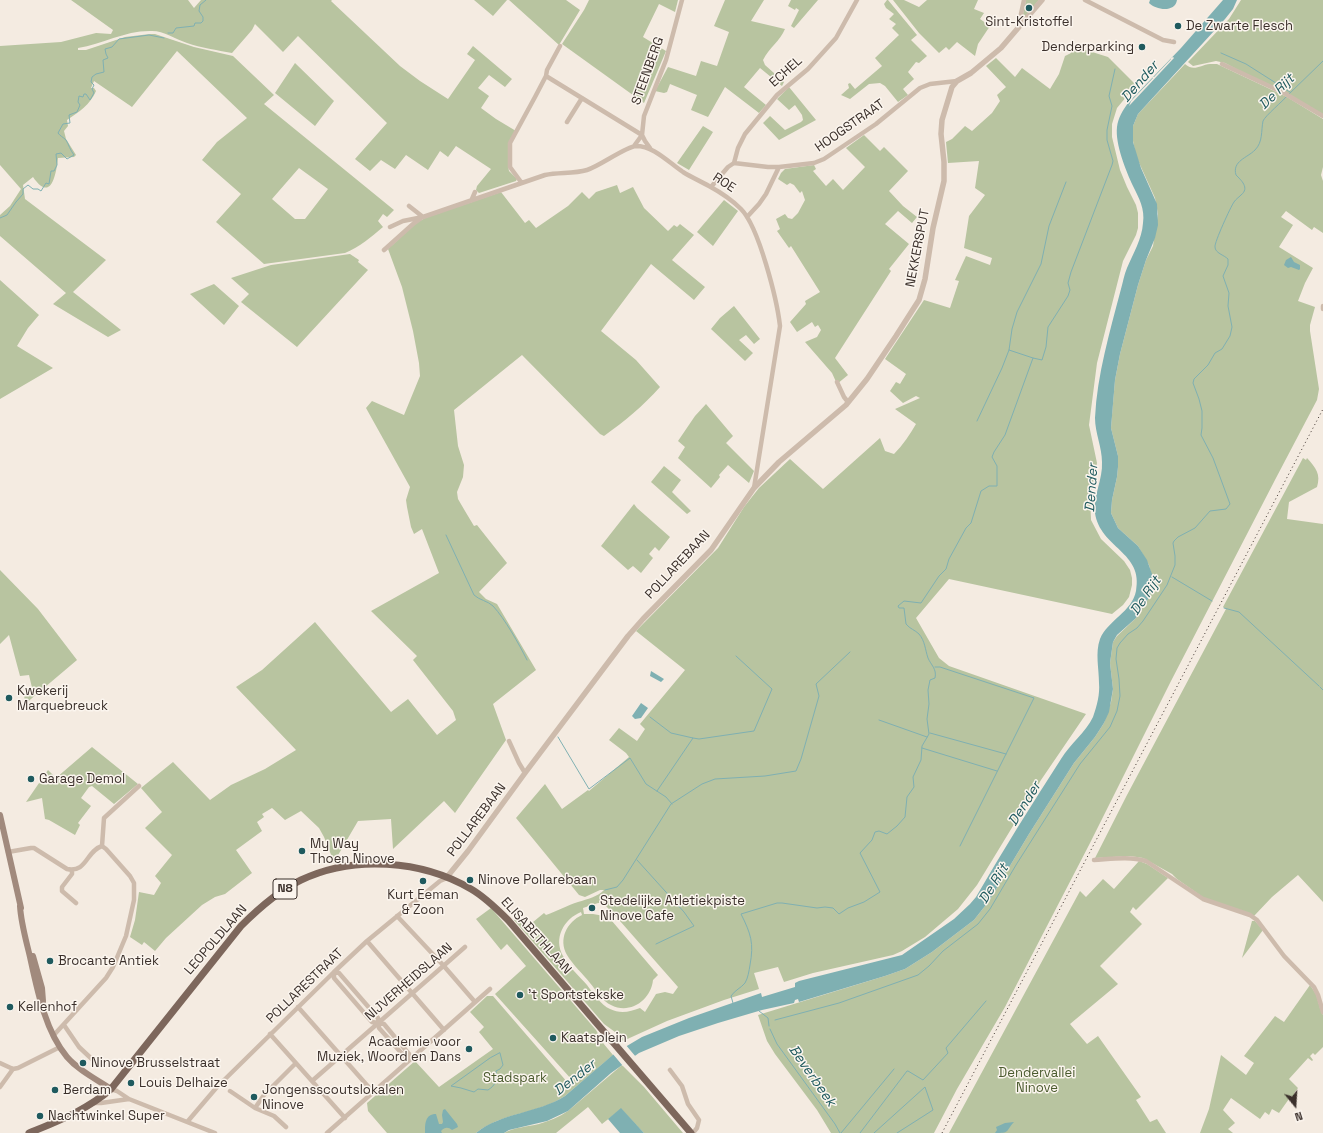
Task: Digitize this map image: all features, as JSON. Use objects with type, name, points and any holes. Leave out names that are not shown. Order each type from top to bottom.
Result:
[{"type":"main road","points":[[0,815],[20,906],[42,988],[44,1011],[48,1026],[67,1057],[81,1071],[111,1089]]},
{"type":"main road","name":"LEOPOLDLAAN","points":[[111,1089],[241,926],[260,908],[282,891],[301,880],[321,872],[342,867],[376,864],[408,866],[447,877]]},
{"type":"main road","name":"ELISABETHLAAN","points":[[447,877],[473,890],[490,902],[499,911],[692,1133]]},
{"type":"main road","name":"N8","points":[[29,1133],[42,1130],[72,1115],[94,1103],[111,1089]]},
{"type":"street","name":"STEENBERG","points":[[642,135],[644,116],[666,60],[682,0]]},
{"type":"street","name":"ECHEL","points":[[734,162],[738,148],[745,134],[777,95],[808,69],[836,38],[857,0]]},
{"type":"street","points":[[1018,28],[1024,0]]},
{"type":"street","points":[[957,81],[972,73],[1001,48],[1042,0]]},
{"type":"street","points":[[1085,0],[1163,40],[1174,42]]},
{"type":"street","points":[[521,182],[510,167],[510,143],[546,76],[547,70],[560,46]]},
{"type":"street","points":[[1222,64],[1284,93],[1323,116]]},
{"type":"street","points":[[546,76],[642,135],[650,148]]},
{"type":"street","name":"HOOGSTRAAT","points":[[734,162],[768,167],[814,163],[824,159],[876,124],[920,88],[930,84],[957,81]]},
{"type":"street","name":"NEKKERSPUT","points":[[754,488],[780,462],[848,402],[867,379],[919,300],[925,278],[933,228],[944,180],[941,134],[942,120],[952,88],[957,81]]},
{"type":"street","points":[[567,122],[582,98]]},
{"type":"street","points":[[390,227],[403,221],[423,217],[521,182],[555,173],[570,173],[588,170],[634,146],[642,135]]},
{"type":"street","name":"ROE","points":[[634,146],[650,148],[690,176],[711,187],[740,208],[747,217]]},
{"type":"street","points":[[711,187],[734,162]]},
{"type":"street","points":[[747,217],[766,194],[779,167]]},
{"type":"street","points":[[472,199],[475,192]]},
{"type":"street","points":[[409,206],[423,217]]},
{"type":"street","points":[[384,250],[423,217]]},
{"type":"street","name":"POLLAREBAAN","points":[[447,877],[628,636],[714,546],[754,488],[780,326],[777,305],[768,273],[757,238],[747,217]]},
{"type":"street","points":[[837,382],[848,402]]},
{"type":"street","points":[[509,741],[525,773]]},
{"type":"street","points":[[102,846],[104,818],[139,786]]},
{"type":"street","points":[[8,852],[34,848],[67,869],[72,870],[78,869],[96,849],[102,846]]},
{"type":"street","points":[[54,1038],[99,986],[113,967],[124,944],[129,928],[135,892],[134,883],[130,876],[106,848],[102,846]]},
{"type":"street","points":[[1094,860],[1124,858],[1142,860],[1156,867],[1203,899],[1253,917],[1284,956],[1314,987],[1323,1012]]},
{"type":"street","points":[[72,870],[72,874],[62,887],[62,891],[76,903]]},
{"type":"street","name":"POLLARESTRAAT","points":[[188,1121],[217,1087],[334,972],[367,941],[440,881],[447,877]]},
{"type":"street","points":[[397,916],[475,1002]]},
{"type":"street","points":[[367,941],[444,1030]]},
{"type":"street","name":"NIJVERHEIDSLAAN","points":[[312,1081],[465,947]]},
{"type":"street","points":[[334,972],[339,973],[378,1018],[378,1023],[384,1024],[409,1054],[411,1059]]},
{"type":"street","points":[[327,1133],[490,989]]},
{"type":"street","points":[[298,1007],[342,1055],[373,1092]]},
{"type":"street","points":[[64,1025],[79,1047],[95,1062]]},
{"type":"street","points":[[270,1034],[345,1118]]},
{"type":"street","points":[[0,1063],[13,1069],[23,1067],[60,1047]]},
{"type":"street","points":[[255,1108],[264,1094],[296,1063]]},
{"type":"street","points":[[0,1087],[13,1069]]},
{"type":"street","points":[[670,1070],[682,1086],[688,1104],[699,1120],[697,1128],[692,1133]]},
{"type":"street","points":[[111,1089],[129,1099],[188,1121],[215,1133]]},
{"type":"street","points":[[230,1091],[255,1108],[274,1116],[286,1128]]},
{"type":"street","points":[[94,1103],[101,1104],[110,1101],[129,1099]]},
{"type":"green space","points":[[71,0],[188,0],[194,8],[201,0],[332,0],[331,1],[400,66],[448,99],[475,60],[467,54],[473,46],[512,79],[505,87],[489,75],[478,88],[489,96],[481,108],[516,131],[508,145],[508,165],[509,171],[517,179],[516,181],[479,193],[476,190],[477,186],[491,169],[456,146],[448,157],[440,151],[428,170],[406,155],[395,169],[381,160],[370,171],[355,159],[387,123],[298,36],[283,52],[255,24],[252,30],[232,53],[192,45],[156,31],[142,31],[78,48],[78,50],[86,50],[125,37],[155,34],[194,47],[233,56],[274,95],[264,104],[394,210],[387,217],[383,214],[378,221],[383,227],[370,238],[350,251],[345,253],[264,264],[216,222],[241,194],[202,160],[217,142],[247,118],[177,51],[132,107],[94,81],[91,88],[94,88],[96,91],[94,96],[84,108],[67,120],[68,126],[64,131],[66,139],[76,155],[74,157],[58,158],[52,184],[48,187],[44,187],[39,184],[33,177],[23,185],[25,199],[106,260],[73,292],[121,330],[108,337],[53,304],[66,293],[0,236],[0,215],[10,206],[21,189],[0,165],[0,46],[61,42],[96,33],[111,34],[113,30]],"holes":[[[299,168],[328,189],[305,219],[295,219],[272,199]]]},
{"type":"green space","points":[[474,0],[507,0],[493,16]]},
{"type":"green space","points":[[509,0],[566,0],[580,10],[559,45]]},
{"type":"green space","points":[[589,0],[678,0],[675,12],[659,4],[643,37],[666,51],[644,103],[562,44]]},
{"type":"green space","points":[[725,0],[764,0],[751,21],[785,29],[763,60],[765,65],[784,82],[782,86],[760,68],[744,87],[766,105],[759,113],[725,87],[708,117],[691,110],[697,95],[670,84],[667,92],[664,93],[655,91],[668,67],[696,76],[701,61],[717,66],[729,32],[714,26]]},
{"type":"green space","points":[[791,0],[818,0],[794,28],[791,26],[799,10],[796,8],[795,10],[788,6]]},
{"type":"green space","points":[[887,0],[917,35],[911,40],[927,56],[919,63],[916,62],[908,72],[914,79],[903,89],[908,95],[898,102],[885,86],[880,83],[869,84],[850,99],[841,95],[849,88],[848,84],[850,83],[855,89],[882,66],[875,58],[899,35],[892,28],[896,24],[889,19],[894,14],[886,8],[884,4]]},
{"type":"green space","points":[[893,0],[904,0],[919,7],[927,0],[978,0],[974,9],[984,13],[980,19],[990,26],[978,44],[975,56],[957,42],[949,50],[946,47],[939,53],[919,33]]},
{"type":"green space","points":[[1026,0],[1039,0],[1024,17],[1023,14]]},
{"type":"green space","points":[[1241,0],[1323,0],[1323,115],[1225,63],[1216,61],[1193,66],[1188,62],[1229,19]]},
{"type":"green space","points":[[1073,46],[1108,57],[1136,85],[1117,108],[1112,124],[1112,137],[1120,170],[1136,205],[1138,213],[1138,228],[1123,261],[1097,363],[1089,425],[1097,463],[1090,497],[1091,520],[1101,539],[1124,561],[1130,570],[1132,585],[1129,597],[1123,605],[1112,614],[949,579],[916,618],[939,658],[949,666],[1086,714],[1041,780],[977,885],[958,909],[925,937],[893,955],[813,973],[784,982],[778,967],[754,973],[759,989],[667,1021],[623,1041],[615,1032],[604,1024],[514,920],[517,917],[527,927],[544,913],[546,915],[574,903],[592,898],[604,890],[600,890],[585,897],[579,895],[516,818],[545,784],[562,809],[588,790],[589,791],[629,757],[609,740],[619,728],[637,741],[645,729],[640,724],[685,670],[636,631],[718,548],[744,507],[759,488],[790,459],[823,489],[880,438],[885,451],[894,454],[906,439],[916,424],[895,409],[920,398],[916,396],[903,403],[890,391],[896,382],[900,384],[906,374],[885,359],[924,300],[950,308],[959,281],[955,280],[966,256],[990,265],[992,258],[964,248],[969,216],[985,195],[975,188],[979,161],[948,163],[946,142],[952,139],[965,126],[972,131],[992,113],[1000,101],[997,95],[1006,87],[986,66],[996,58],[1015,77],[1022,68],[1050,89],[1059,74],[1065,56],[1071,53]],"holes":[[[602,903],[620,921],[678,987],[673,994],[665,992],[656,994],[645,1012],[640,1008],[621,1012],[614,1011],[603,1005],[571,968],[560,949],[560,936],[565,924],[581,912],[582,915],[572,922],[564,937],[564,949],[569,959],[600,996],[608,1003],[618,1008],[625,1008],[632,1007],[644,999],[648,994],[653,980],[658,975],[606,914],[604,916],[584,914],[583,908]]]},
{"type":"green space","points":[[295,63],[334,101],[315,126],[275,93]]},
{"type":"green space","points":[[1185,64],[1191,68],[1194,68],[1217,64],[1287,97],[1323,119],[1323,167],[1321,175],[1323,181],[1323,233],[1314,227],[1312,230],[1286,211],[1281,217],[1293,225],[1279,247],[1313,268],[1298,301],[1315,307],[1310,325],[1310,331],[1319,389],[1317,400],[1171,681],[1089,845],[1005,1007],[957,1089],[934,1133],[831,1133],[817,1110],[775,1054],[767,1041],[758,1015],[905,969],[932,952],[974,920],[989,901],[1074,763],[1104,723],[1111,702],[1113,689],[1110,663],[1113,642],[1117,636],[1136,618],[1150,596],[1152,578],[1149,565],[1138,546],[1118,528],[1111,513],[1117,477],[1118,456],[1111,428],[1115,380],[1120,354],[1138,285],[1146,260],[1153,246],[1158,214],[1155,198],[1136,156],[1132,136],[1133,126],[1138,114]]},
{"type":"green space","points":[[789,87],[816,120],[779,140],[763,123],[770,116],[785,130],[803,120],[802,115],[795,105],[789,110],[777,99]]},
{"type":"green space","points":[[703,126],[713,132],[689,170],[677,163]]},
{"type":"green space","points":[[864,135],[880,151],[884,147],[908,171],[889,191],[903,206],[917,217],[912,223],[898,211],[885,224],[909,244],[889,269],[891,271],[835,358],[848,375],[837,384],[832,373],[805,342],[817,337],[821,330],[818,325],[815,327],[812,322],[797,332],[790,322],[806,304],[805,301],[820,292],[791,246],[789,248],[777,231],[780,229],[776,219],[785,214],[788,218],[792,219],[798,213],[805,200],[802,191],[800,193],[794,185],[790,183],[787,185],[778,179],[785,169],[814,165],[816,169],[813,171],[826,186],[833,179],[843,190],[865,167],[846,148]]},
{"type":"green space","points":[[617,185],[620,193],[633,187],[644,208],[668,231],[674,225],[677,227],[680,224],[694,235],[672,260],[705,287],[694,300],[651,264],[601,331],[636,360],[660,387],[634,413],[604,436],[600,434],[522,355],[454,410],[458,446],[464,465],[463,477],[457,492],[458,499],[474,526],[477,525],[507,563],[479,592],[486,599],[497,604],[536,670],[493,704],[506,740],[455,813],[444,801],[393,849],[391,819],[358,821],[334,862],[319,828],[301,811],[285,820],[272,808],[262,814],[264,817],[257,822],[262,831],[236,850],[252,873],[225,894],[215,897],[202,905],[166,938],[155,951],[144,942],[142,945],[130,937],[135,920],[139,892],[154,895],[161,883],[155,876],[172,855],[145,828],[162,812],[141,788],[173,762],[210,800],[231,785],[265,769],[296,750],[236,687],[262,670],[315,622],[391,712],[408,699],[437,735],[456,720],[453,711],[413,660],[417,656],[371,611],[439,573],[422,529],[414,534],[411,527],[406,500],[410,487],[366,408],[372,401],[404,415],[420,376],[413,331],[402,287],[388,249],[416,223],[425,218],[501,192],[525,223],[529,220],[536,228],[568,206],[582,192],[589,199],[596,192]]},
{"type":"green space","points":[[724,200],[738,211],[713,246],[697,232]]},
{"type":"green space","points":[[350,254],[359,260],[358,262],[368,270],[297,347],[241,302],[249,294],[231,278],[271,265]]},
{"type":"green space","points":[[0,280],[39,315],[28,328],[17,346],[53,368],[0,399]]},
{"type":"green space","points":[[214,284],[239,306],[224,325],[190,294]]},
{"type":"green space","points":[[734,306],[760,339],[754,344],[746,335],[739,340],[753,353],[745,361],[711,329],[720,318]]},
{"type":"green space","points":[[706,404],[733,436],[726,443],[754,471],[749,483],[728,465],[719,475],[720,477],[711,488],[678,458],[685,447],[678,441],[695,416]]},
{"type":"green space","points":[[1303,458],[1306,460],[1307,458],[1317,471],[1317,487],[1289,502],[1287,519],[1323,524],[1323,902],[1298,875],[1272,897],[1254,916],[1204,898],[1172,874],[1143,858],[1130,856],[1095,858],[1226,609],[1223,607]]},
{"type":"green space","points":[[664,466],[681,480],[672,492],[691,511],[687,514],[651,482]]},
{"type":"green space","points":[[634,504],[670,537],[659,551],[655,547],[649,554],[653,558],[641,573],[633,566],[628,570],[601,546]]},
{"type":"green space","points":[[0,570],[38,609],[77,660],[25,704],[24,694],[33,692],[29,675],[20,676],[9,635],[0,644]]},
{"type":"green space","points":[[92,747],[138,784],[114,804],[92,786],[89,787],[81,798],[91,806],[78,823],[80,825],[75,835],[45,819],[42,798],[26,802],[48,770],[56,778]]},
{"type":"green space","name":"Dendervallei Ninove","points":[[1139,861],[1147,864],[1168,878],[1136,910],[1133,907],[1130,912],[1142,924],[1100,966],[1118,984],[1070,1024],[1087,1044],[1098,1036],[1141,1097],[1136,1100],[1150,1122],[1157,1119],[1166,1133],[949,1133],[1080,891],[1086,897],[1103,879],[1114,889]]},
{"type":"green space","name":"Stadspark","points":[[491,908],[596,1030],[603,1043],[613,1055],[565,1096],[543,1107],[497,1121],[476,1133],[387,1133],[368,1111],[367,1103],[415,1061],[439,1087],[493,1049],[479,1032],[484,1027],[470,1012],[487,996],[493,996],[568,1083],[572,1080],[495,994],[526,966],[507,944],[501,950],[476,919]]},
{"type":"green space","points":[[1252,921],[1255,921],[1263,930],[1242,958]]},
{"type":"green space","points":[[1310,985],[1316,994],[1323,1015],[1323,1047],[1315,1055],[1313,1053],[1310,1056],[1313,1060],[1312,1061],[1308,1058],[1289,1079],[1298,1088],[1294,1093],[1297,1095],[1294,1098],[1291,1096],[1279,1113],[1272,1109],[1269,1115],[1265,1112],[1260,1119],[1231,1098],[1223,1110],[1235,1123],[1228,1129],[1233,1133],[1200,1133],[1209,1109],[1221,1055],[1246,1075],[1254,1063],[1244,1056],[1275,1016],[1284,1022]]},
{"type":"green space","points":[[622,1065],[644,1087],[683,1133],[644,1133],[621,1109],[602,1124],[588,1107],[556,1133],[504,1133],[517,1128],[543,1123],[565,1113]]},
{"type":"water","points":[[1150,0],[1177,0],[1173,7],[1169,9],[1160,9],[1149,3]]},
{"type":"water","points":[[1223,0],[1237,0],[1233,9],[1225,19],[1138,114],[1133,126],[1133,142],[1141,168],[1157,204],[1158,225],[1155,238],[1138,285],[1120,354],[1115,380],[1111,428],[1118,456],[1118,467],[1111,513],[1118,528],[1138,546],[1147,560],[1152,574],[1150,596],[1136,618],[1117,635],[1113,642],[1110,663],[1113,689],[1109,712],[1104,723],[1074,763],[989,901],[974,920],[932,952],[905,969],[799,1002],[798,999],[795,1000],[794,1003],[762,1010],[679,1036],[639,1053],[611,1073],[568,1111],[547,1121],[509,1130],[504,1133],[476,1133],[497,1121],[554,1102],[565,1096],[615,1053],[642,1037],[689,1018],[761,993],[762,997],[795,987],[795,983],[799,981],[902,955],[954,919],[976,897],[1061,759],[1093,717],[1099,691],[1097,655],[1100,639],[1108,626],[1130,605],[1136,591],[1137,578],[1134,567],[1128,558],[1105,534],[1099,525],[1095,513],[1095,500],[1102,468],[1102,456],[1095,418],[1098,386],[1124,276],[1139,241],[1143,218],[1141,204],[1127,173],[1122,157],[1118,141],[1117,127],[1120,117],[1128,103],[1181,48]]},
{"type":"water","points":[[1291,257],[1294,262],[1300,265],[1299,270],[1291,267],[1288,268],[1284,265],[1286,260]]},
{"type":"water","points":[[651,671],[664,679],[661,682],[650,676]]},
{"type":"water","points":[[641,703],[648,708],[641,718],[635,719],[632,716]]},
{"type":"water","points":[[621,1108],[644,1133],[620,1133],[608,1119]]},
{"type":"water","points":[[445,1109],[458,1127],[452,1130],[445,1128],[441,1131],[442,1133],[425,1133],[426,1120],[432,1114],[436,1114],[439,1124],[442,1124],[443,1110]]},
{"type":"water","points":[[1014,1122],[1005,1132],[995,1133],[997,1130],[996,1127],[1005,1123]]},
{"type":"pier","points":[[1173,57],[1174,58],[1129,106],[1131,101],[1153,78],[1151,76],[1154,77]]},
{"type":"pier","points":[[625,1044],[636,1057],[623,1066],[612,1053]]},
{"type":"waterway","points":[[168,33],[173,33],[176,28],[194,26],[195,23],[201,23],[203,21],[203,17],[199,11],[200,5],[206,0]]},
{"type":"waterway","points":[[0,218],[7,215],[23,194],[23,189],[28,185],[33,189],[38,189],[41,191],[46,183],[49,184],[51,171],[54,171],[57,165],[56,154],[61,153],[67,159],[74,155],[66,140],[58,133],[63,124],[70,123],[69,115],[77,112],[80,105],[78,102],[79,96],[83,97],[84,94],[86,94],[90,100],[94,93],[92,89],[94,85],[91,82],[92,77],[96,74],[104,72],[103,60],[108,58],[105,49],[112,47],[119,39],[149,35],[164,38]]},
{"type":"waterway","points":[[1221,53],[1246,64],[1290,92]]},
{"type":"waterway","name":"De Rijt","points":[[1289,94],[1323,61]]},
{"type":"waterway","points":[[733,1003],[731,996],[746,981],[752,951],[751,939],[741,914],[777,903],[817,908],[833,908],[839,914],[848,908],[864,902],[880,892],[860,853],[872,840],[875,832],[879,831],[887,834],[905,817],[907,797],[914,787],[913,777],[921,760],[922,746],[929,734],[927,719],[929,704],[928,690],[930,680],[935,678],[934,670],[928,658],[923,639],[906,624],[904,608],[899,608],[898,606],[904,601],[921,603],[939,576],[946,569],[949,559],[966,528],[971,523],[981,491],[989,486],[997,486],[997,466],[992,457],[1005,435],[1033,358],[1042,360],[1046,347],[1048,327],[1068,296],[1070,290],[1068,283],[1071,272],[1112,165],[1113,161],[1107,140],[1107,130],[1112,106],[1109,96],[1115,69]]},
{"type":"waterway","name":"De Rijt","points":[[775,1020],[839,1003],[918,975],[943,951],[978,924],[990,909],[1080,764],[1110,727],[1117,711],[1120,696],[1116,659],[1117,648],[1128,634],[1137,628],[1143,621],[1167,585],[1175,565],[1174,541],[1178,537],[1195,528],[1210,511],[1226,509],[1230,504],[1213,458],[1201,435],[1202,411],[1193,383],[1194,379],[1208,365],[1215,353],[1222,349],[1230,336],[1232,327],[1228,306],[1229,293],[1223,276],[1228,265],[1228,259],[1215,249],[1215,244],[1232,205],[1245,190],[1244,184],[1236,175],[1236,166],[1241,160],[1258,147],[1261,140],[1263,121],[1287,96]]},
{"type":"waterway","points":[[1033,358],[1009,350],[1012,329],[1017,312],[1041,264],[1049,226],[1066,182]]},
{"type":"waterway","points":[[977,421],[1009,350]]},
{"type":"waterway","points":[[446,535],[474,595],[491,604],[498,611],[512,632],[527,660]]},
{"type":"waterway","points":[[1172,577],[1212,601]]},
{"type":"waterway","points":[[1224,608],[1239,612],[1319,686]]},
{"type":"waterway","points":[[605,890],[617,887],[623,880],[671,804],[702,784],[715,779],[765,776],[796,771],[801,759],[819,696],[816,684],[850,652]]},
{"type":"waterway","points":[[693,738],[699,739],[754,731],[772,689],[736,656]]},
{"type":"waterway","points":[[935,667],[940,667],[1034,698],[960,846]]},
{"type":"waterway","points":[[1320,687],[1323,690]]},
{"type":"waterway","points":[[650,717],[671,733],[693,738],[657,791]]},
{"type":"waterway","points":[[879,720],[927,737]]},
{"type":"waterway","points":[[930,733],[1006,754]]},
{"type":"waterway","points":[[558,737],[589,789],[630,758],[646,784],[666,797],[672,804]]},
{"type":"waterway","points":[[922,748],[997,771]]},
{"type":"waterway","points":[[637,860],[684,912],[694,926],[656,944]]},
{"type":"waterway","points":[[860,1133],[907,1071],[923,1080],[948,1053],[946,1048],[986,1001]]},
{"type":"waterway","name":"Beverbeek","points":[[759,1011],[768,1018],[769,1026]]},
{"type":"waterway","name":"Beverbeek","points":[[770,1029],[777,1044],[840,1133]]},
{"type":"waterway","points":[[500,1053],[503,1065],[496,1071],[495,1082],[488,1090],[478,1089],[474,1092],[451,1086],[490,1058],[500,1053]]},
{"type":"waterway","points":[[841,1133],[894,1069]]},
{"type":"waterway","points":[[874,1133],[925,1087],[933,1110],[897,1133]]},
{"type":"railway","points":[[942,1133],[1323,409]]},
{"type":"place","name":"Sint-Kristoffel","points":[[1029,8]]},
{"type":"place","name":"De Zwarte Flesch","points":[[1178,26]]},
{"type":"place","name":"Denderparking","points":[[1142,47]]},
{"type":"place","name":"Kwekerij Marquebreuck","points":[[9,698]]},
{"type":"place","name":"Garage Demol","points":[[31,779]]},
{"type":"place","name":"My Way Thoen Ninove","points":[[302,851]]},
{"type":"place","name":"Ninove Pollarebaan","points":[[470,880]]},
{"type":"place","name":"Kurt Eeman & Zoon","points":[[423,881]]},
{"type":"place","name":"Stedelijke Atletiekpiste Ninove Cafe","points":[[592,908]]},
{"type":"place","name":"Brocante Antiek","points":[[50,961]]},
{"type":"place","name":"'t Sportstekske","points":[[520,995]]},
{"type":"place","name":"Kellenhof","points":[[10,1007]]},
{"type":"place","name":"Kaatsplein","points":[[553,1038]]},
{"type":"place","name":"Academie voor Muziek, Woord en Dans","points":[[469,1049]]},
{"type":"place","name":"Ninove Brusselstraat","points":[[83,1063]]},
{"type":"place","name":"Louis Delhaize","points":[[131,1083]]},
{"type":"place","name":"Berdam","points":[[55,1090]]},
{"type":"place","name":"Jongensscoutslokalen Ninove","points":[[254,1097]]},
{"type":"place","name":"Nachtwinkel Super","points":[[40,1116]]},
{"type":"water label","name":"Dender","points":[[1140,82]]},
{"type":"water label","name":"Dender","points":[[1092,488]]},
{"type":"water label","name":"Dender","points":[[1025,804]]},
{"type":"water label","name":"Dender","points":[[575,1078]]}]
